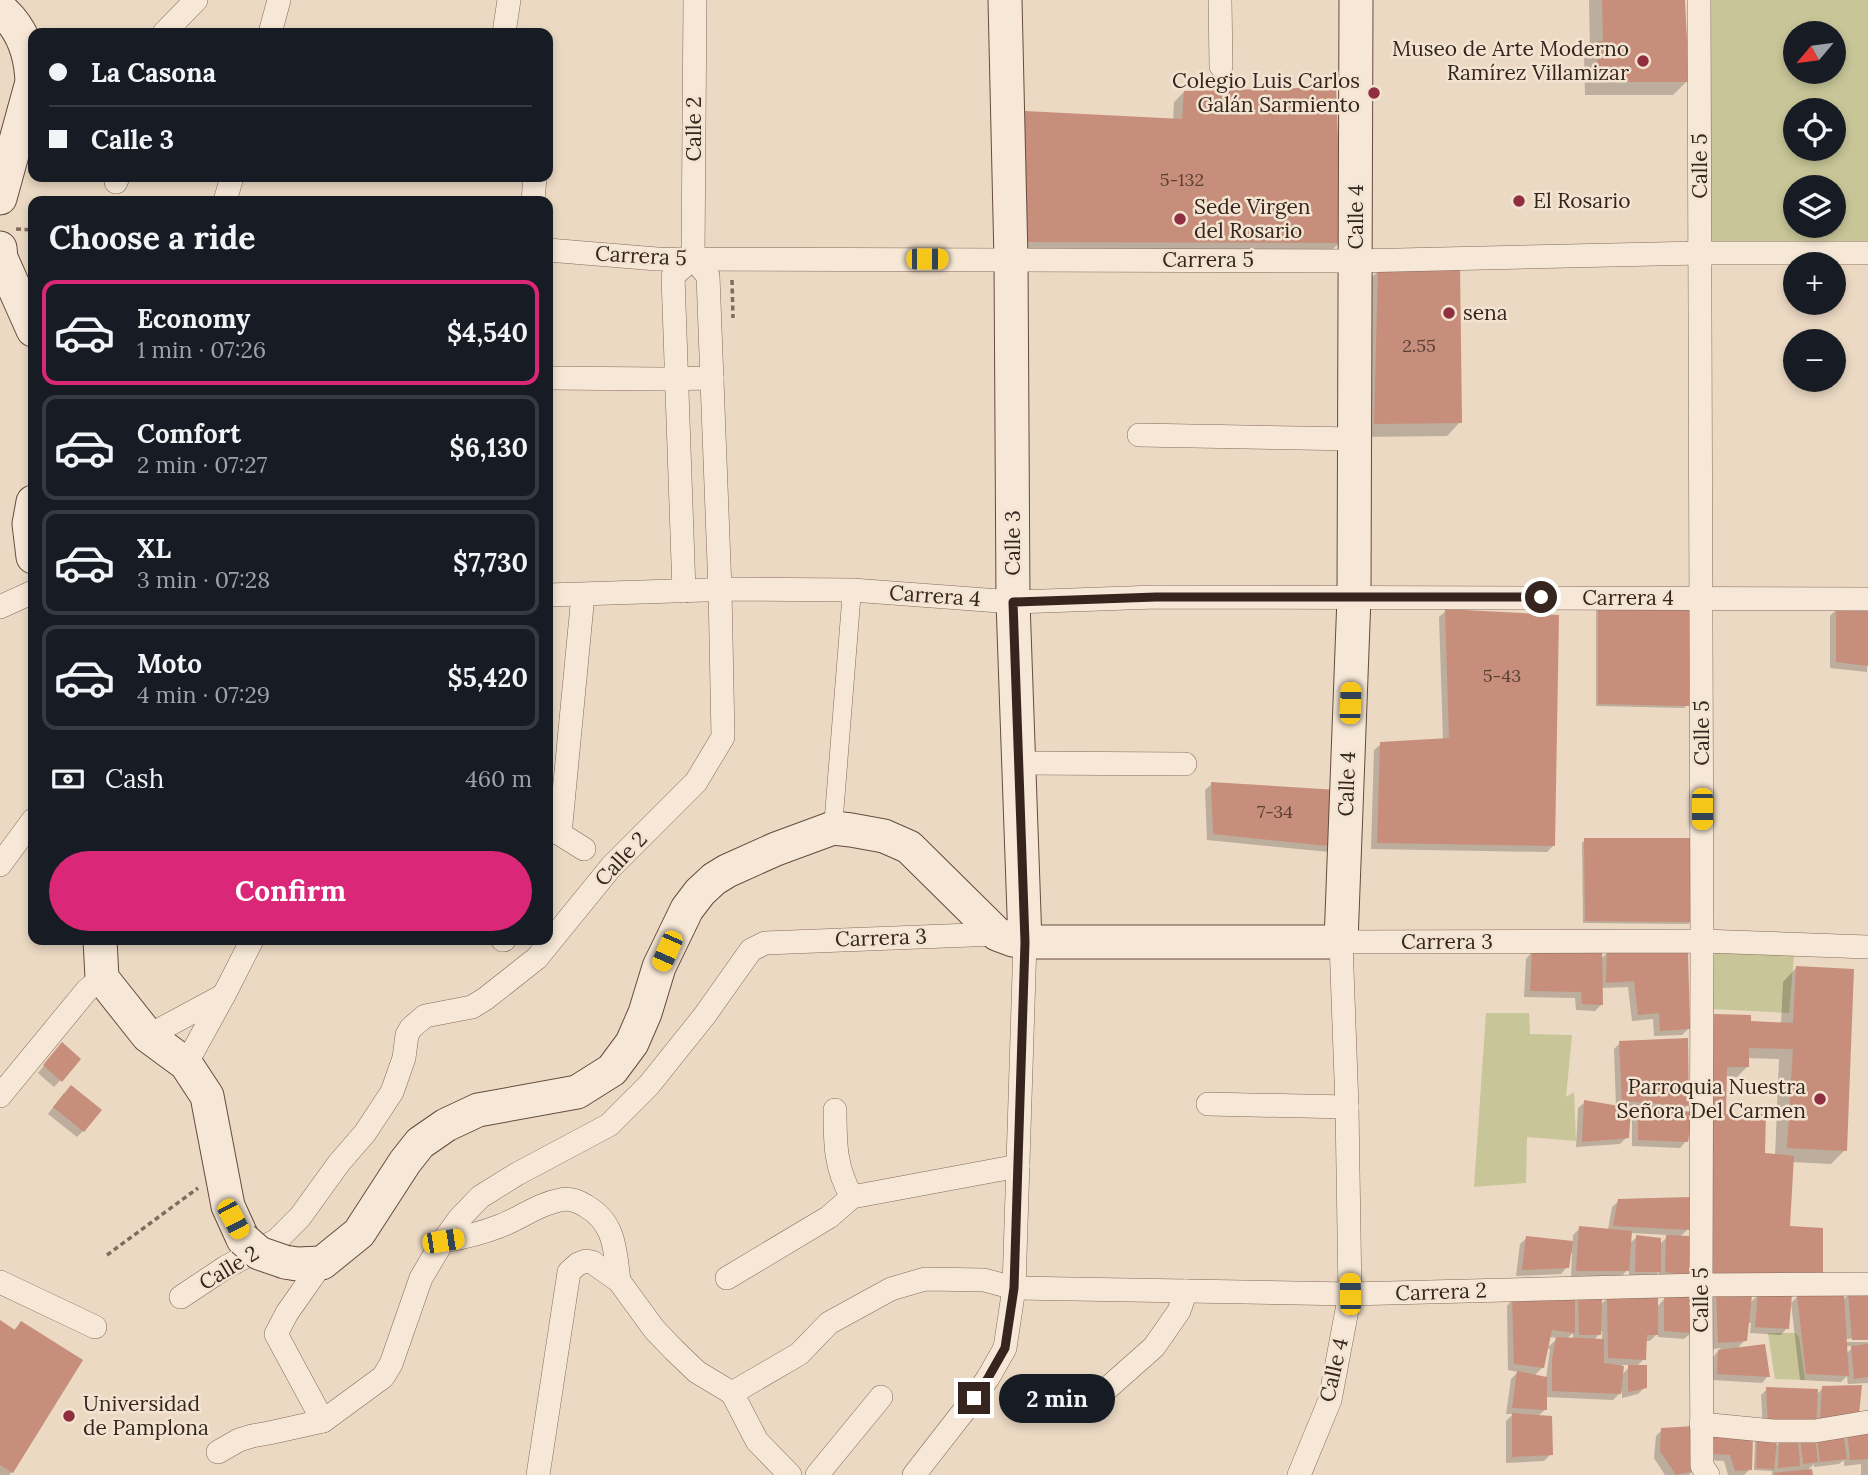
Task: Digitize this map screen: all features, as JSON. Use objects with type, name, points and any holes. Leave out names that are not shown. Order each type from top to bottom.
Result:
[{"type":"main road","name":"Calle 3","points":[[1005,0],[1011,260],[1013,602],[1020,764],[1011,938]]},
{"type":"main road","name":"Calle 4","points":[[1341,942],[1354,597],[1356,0]]},
{"type":"main road","points":[[0,9],[15,24],[28,52]]},
{"type":"main road","points":[[0,198],[28,96]]},
{"type":"main road","points":[[0,248],[1,258],[28,319]]},
{"type":"main road","points":[[100,945],[102,978],[148,1036],[186,1064],[207,1096],[228,1206],[243,1239],[259,1253],[297,1264],[322,1263],[359,1233],[420,1143],[446,1125],[478,1110],[577,1092],[612,1070],[632,1043],[645,1013],[659,967],[687,909],[714,879],[776,849],[833,828],[884,836],[909,847],[1011,938]]},
{"type":"main road","name":"Carrera 3","points":[[1011,938],[1341,942]]},
{"type":"street","points":[[169,28],[196,0]]},
{"type":"street","points":[[271,28],[279,0]]},
{"type":"street","points":[[505,28],[509,0]]},
{"type":"street","name":"Calle 2","points":[[553,938],[611,867],[695,782],[723,737],[708,276],[693,258],[695,0]]},
{"type":"street","points":[[1220,0],[1221,66]]},
{"type":"street","name":"Calle 5","points":[[1699,0],[1701,1284],[1705,1471]]},
{"type":"street","name":"Carrera 5","points":[[553,250],[657,258],[1356,261],[1699,253],[1868,253]]},
{"type":"street","points":[[684,591],[673,276],[693,258]]},
{"type":"street","points":[[553,378],[712,378]]},
{"type":"street","points":[[1139,435],[1355,439]]},
{"type":"street","name":"Carrera 4","points":[[553,595],[720,590],[852,590],[1013,602],[1156,597],[1868,599]]},
{"type":"street","points":[[833,828],[852,590]]},
{"type":"street","points":[[0,607],[28,594]]},
{"type":"street","points":[[583,595],[554,831],[584,849]]},
{"type":"street","points":[[1020,764],[1185,764]]},
{"type":"street","points":[[0,865],[28,827]]},
{"type":"street","name":"Carrera 3","points":[[443,1241],[459,1219],[480,1198],[517,1174],[594,1134],[619,1116],[649,1085],[705,1015],[751,950],[765,943],[1011,938]]},
{"type":"street","name":"Calle 3","points":[[914,1475],[974,1398],[1005,1348],[1014,1288],[1018,1166],[1011,938]]},
{"type":"street","name":"Carrera 3","points":[[1341,942],[1702,941],[1868,947]]},
{"type":"street","name":"Calle 4","points":[[1299,1475],[1330,1400],[1350,1294],[1341,942]]},
{"type":"street","points":[[186,1064],[249,945]]},
{"type":"street","name":"Calle 2","points":[[181,1297],[226,1267],[277,1240],[300,1217],[339,1163],[365,1133],[392,1092],[411,1028],[425,1016],[471,1007],[485,999],[537,958],[548,945]]},
{"type":"street","points":[[0,1096],[87,990],[102,978]]},
{"type":"street","points":[[148,1036],[224,995]]},
{"type":"street","points":[[1208,1104],[1347,1107]]},
{"type":"street","points":[[835,1110],[835,1149],[840,1174],[852,1197]]},
{"type":"street","points":[[727,1278],[829,1217],[852,1197],[1018,1166]]},
{"type":"street","points":[[218,1452],[252,1436],[323,1421],[383,1377],[391,1364],[421,1278],[443,1241],[502,1226],[551,1202],[574,1200],[599,1214],[607,1224],[612,1237],[619,1281]]},
{"type":"street","points":[[538,1475],[569,1272],[586,1261],[598,1265],[619,1281],[654,1329],[697,1372],[732,1393],[757,1441],[789,1475]]},
{"type":"street","points":[[322,1263],[279,1325],[276,1334],[323,1421]]},
{"type":"street","name":"Carrera 2","points":[[732,1393],[799,1354],[829,1323],[891,1289],[925,1279],[984,1280],[1014,1288],[1350,1294],[1701,1284],[1868,1284]]},
{"type":"street","points":[[0,1282],[95,1327]]},
{"type":"street","points":[[1093,1401],[1154,1347],[1179,1311],[1186,1291]]},
{"type":"street","points":[[817,1475],[881,1396]]},
{"type":"street","points":[[1702,1424],[1773,1431],[1815,1431],[1868,1422]]},
{"type":"path","points":[[107,1255],[221,1171]]},
{"type":"shaded area","points":[[1701,0],[1868,0],[1868,254],[1699,253]]},
{"type":"shaded area","points":[[1711,952],[1794,955],[1789,1013],[1712,1009]]},
{"type":"shaded area","points":[[1486,1013],[1529,1013],[1530,1034],[1572,1035],[1566,1097],[1574,1092],[1576,1141],[1527,1137],[1526,1183],[1474,1187]]},
{"type":"shaded area","points":[[1768,1333],[1795,1333],[1799,1337],[1805,1380],[1775,1379]]},
{"type":"building","name":"Museo de Arte Moderno Ramírez Villamizar","points":[[1602,0],[1685,0],[1689,82],[1598,82],[1597,41],[1603,41]]},
{"type":"building","points":[[1336,87],[1342,243],[1025,242],[1025,111],[1182,119],[1184,91]]},
{"type":"building","name":"sena","points":[[1460,265],[1462,423],[1374,424],[1378,268]]},
{"type":"building","points":[[1598,604],[1692,607],[1689,706],[1598,704]]},
{"type":"building","points":[[1836,607],[1868,607],[1868,666],[1836,662]]},
{"type":"building","points":[[1445,609],[1559,615],[1555,846],[1377,843],[1380,742],[1449,738]]},
{"type":"building","points":[[1211,782],[1338,790],[1338,847],[1213,834]]},
{"type":"building","points":[[1584,838],[1694,838],[1693,922],[1585,921]]},
{"type":"building","points":[[1602,948],[1603,1005],[1582,1004],[1581,992],[1530,991],[1532,950]]},
{"type":"building","points":[[1688,950],[1690,1029],[1660,1031],[1659,1013],[1638,1015],[1634,981],[1606,983],[1607,951]]},
{"type":"building","points":[[1796,966],[1854,969],[1847,1151],[1787,1148],[1793,1049],[1749,1048],[1749,1067],[1727,1067],[1726,1114],[1766,1114],[1765,1153],[1794,1156],[1790,1226],[1823,1228],[1823,1274],[1709,1273],[1714,1014],[1751,1015],[1751,1021],[1793,1023]]},
{"type":"building","points":[[1688,1038],[1689,1106],[1622,1101],[1619,1041]]},
{"type":"building","points":[[62,1042],[81,1059],[62,1082],[43,1065]]},
{"type":"building","points":[[71,1085],[102,1110],[84,1132],[53,1107]]},
{"type":"building","points":[[1584,1100],[1631,1108],[1629,1138],[1582,1142]]},
{"type":"building","points":[[1638,1106],[1693,1112],[1688,1142],[1638,1140]]},
{"type":"building","points":[[1691,1197],[1690,1230],[1613,1226],[1618,1199]]},
{"type":"building","points":[[1579,1226],[1632,1231],[1629,1271],[1576,1271]]},
{"type":"building","points":[[1636,1235],[1661,1238],[1661,1272],[1635,1272]]},
{"type":"building","points":[[1666,1235],[1690,1236],[1690,1275],[1665,1272]]},
{"type":"building","points":[[1526,1236],[1573,1241],[1569,1268],[1522,1270]]},
{"type":"building","points":[[1716,1291],[1752,1295],[1747,1341],[1718,1343]]},
{"type":"building","points":[[1868,1291],[1868,1340],[1852,1340],[1848,1293]]},
{"type":"building","points":[[1578,1293],[1602,1296],[1601,1335],[1579,1335]]},
{"type":"building","points":[[1758,1293],[1792,1294],[1789,1329],[1755,1327]]},
{"type":"building","points":[[1575,1294],[1575,1333],[1552,1330],[1544,1368],[1514,1364],[1512,1297]]},
{"type":"building","points":[[1797,1295],[1844,1295],[1849,1376],[1806,1374]]},
{"type":"building","points":[[1607,1296],[1658,1297],[1658,1335],[1647,1335],[1646,1360],[1608,1358]]},
{"type":"building","points":[[1664,1297],[1691,1297],[1693,1333],[1664,1331]]},
{"type":"building","points":[[0,1320],[15,1330],[21,1321],[83,1360],[13,1473],[0,1465]]},
{"type":"building","points":[[1556,1337],[1604,1339],[1604,1363],[1624,1366],[1621,1394],[1552,1391],[1552,1359]]},
{"type":"building","points":[[1765,1344],[1770,1377],[1717,1374],[1718,1350]]},
{"type":"building","points":[[1868,1344],[1868,1377],[1854,1379],[1851,1346]]},
{"type":"building","points":[[1628,1365],[1647,1365],[1647,1388],[1628,1392]]},
{"type":"building","points":[[1517,1371],[1547,1377],[1547,1410],[1512,1408]]},
{"type":"building","points":[[1862,1385],[1859,1414],[1820,1422],[1822,1386]]},
{"type":"building","points":[[1766,1387],[1818,1389],[1816,1426],[1768,1424]]},
{"type":"building","points":[[1512,1413],[1552,1416],[1553,1455],[1512,1457]]},
{"type":"building","points":[[1695,1426],[1697,1470],[1676,1475],[1660,1451],[1661,1428]]},
{"type":"building","points":[[1868,1428],[1868,1459],[1850,1460],[1847,1430]]},
{"type":"building","points":[[1712,1430],[1753,1436],[1752,1470],[1735,1471],[1730,1455],[1711,1454]]},
{"type":"building","points":[[1843,1432],[1847,1459],[1820,1462],[1817,1437]]},
{"type":"building","points":[[1757,1437],[1777,1440],[1774,1469],[1756,1468]]},
{"type":"building","points":[[1815,1437],[1818,1462],[1803,1464],[1800,1438]]},
{"type":"building","points":[[1798,1439],[1800,1466],[1778,1468],[1779,1440]]},
{"type":"building","points":[[1812,1469],[1813,1475],[1774,1475],[1774,1473]]},
{"type":"place","name":"Museo de Arte Moderno Ramírez Villamizar","points":[[1643,61]]},
{"type":"place","name":"Colegio Luis Carlos Galán Sarmiento","points":[[1374,93]]},
{"type":"place","name":"El Rosario","points":[[1519,201]]},
{"type":"place","name":"Sede Virgen del Rosario","points":[[1180,219]]},
{"type":"place","name":"sena","points":[[1449,313]]},
{"type":"place","name":"Parroquia Nuestra Señora Del Carmen","points":[[1820,1099]]},
{"type":"place","name":"Universidad de Pamplona","points":[[69,1416]]},
{"type":"route","points":[[974,1398],[1005,1348],[1014,1288],[1025,942],[1013,602],[1156,597],[1541,597]]}]
